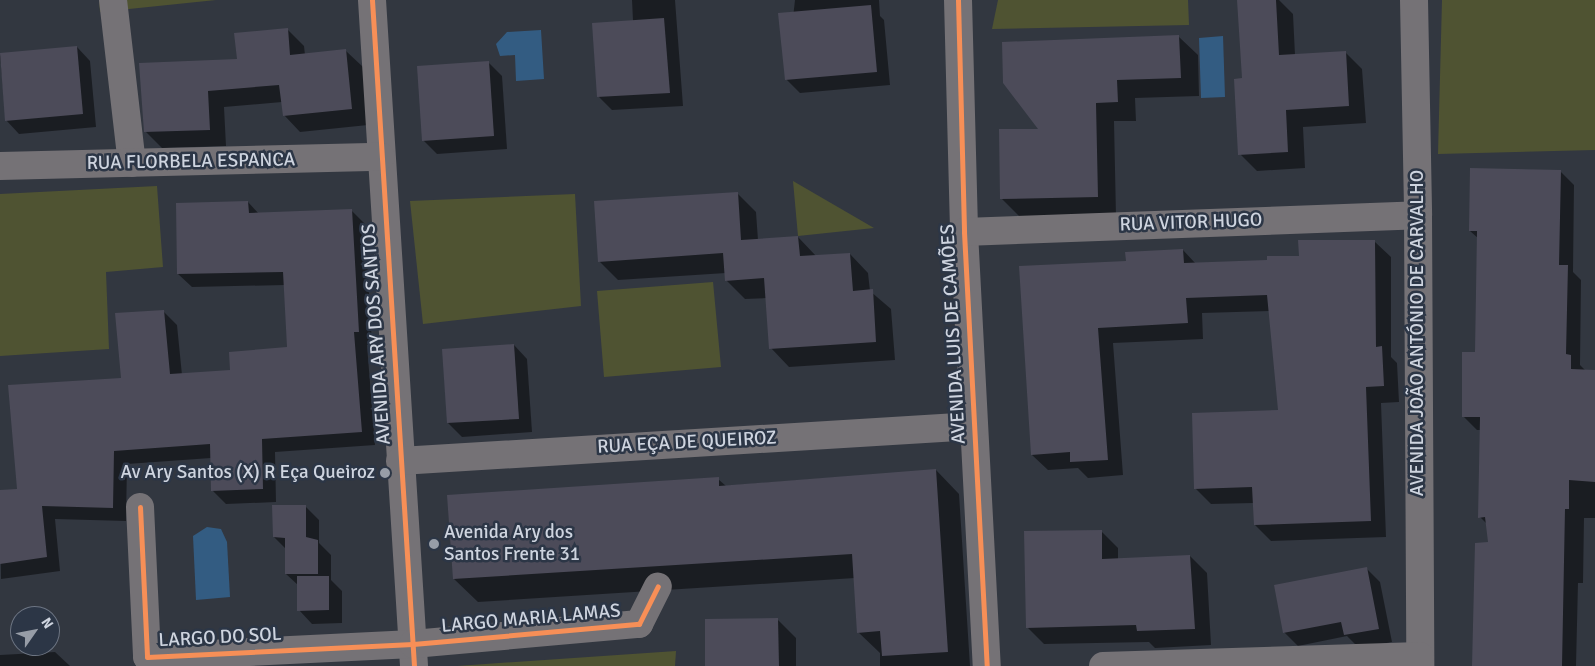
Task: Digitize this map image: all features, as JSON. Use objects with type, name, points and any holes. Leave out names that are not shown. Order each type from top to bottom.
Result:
[{"type":"street","points":[[113,0],[132,163]]},
{"type":"street","name":"AVENIDA ARY DOS SANTOS","points":[[372,0],[400,462],[414,655]]},
{"type":"street","name":"AVENIDA LUIS DE CAMÕES","points":[[958,0],[964,232],[987,666]]},
{"type":"street","name":"AVENIDA JOÃO ANTÓNIO DE CARVALHO","points":[[1414,0],[1418,215],[1420,661]]},
{"type":"street","name":"RUA FLORBELA ESPANCA","points":[[0,166],[381,157]]},
{"type":"street","name":"RUA VITOR HUGO","points":[[964,232],[1418,215]]},
{"type":"street","name":"RUA EÇA DE QUEIROZ","points":[[400,462],[974,426]]},
{"type":"street","name":"LARGO DO SOL","points":[[140,507],[147,657],[414,655]]},
{"type":"street","name":"LARGO MARIA LAMAS","points":[[414,655],[639,624],[658,586]]},
{"type":"street","points":[[1103,666],[1420,661]]},
{"type":"green space","points":[[99,0],[216,0],[100,12]]},
{"type":"green space","points":[[998,0],[1188,0],[1189,25],[992,29]]},
{"type":"green space","points":[[1442,0],[1595,0],[1595,150],[1438,154]]},
{"type":"green space","points":[[793,181],[874,228],[798,236]]},
{"type":"green space","points":[[157,186],[163,267],[106,272],[109,349],[0,356],[0,194]]},
{"type":"green space","points":[[575,194],[581,306],[423,324],[410,201]]},
{"type":"green space","points":[[713,282],[721,367],[604,377],[597,291]]},
{"type":"green space","points":[[676,651],[675,666],[457,666]]},
{"type":"water","points":[[541,30],[544,79],[516,81],[515,55],[500,56],[496,44],[507,32]]},
{"type":"water","points":[[1223,36],[1225,97],[1201,98],[1199,38]]},
{"type":"water","points":[[207,527],[221,529],[227,542],[230,597],[196,600],[193,536]]},
{"type":"building","points":[[1237,0],[1276,0],[1279,55],[1346,51],[1349,106],[1286,110],[1288,152],[1238,155],[1234,79],[1242,78]]},
{"type":"building","points":[[871,5],[877,72],[785,80],[778,13]]},
{"type":"building","points":[[664,18],[670,93],[597,97],[592,23]]},
{"type":"building","points":[[288,28],[290,55],[346,49],[352,109],[283,116],[279,85],[208,91],[210,130],[144,132],[139,63],[237,59],[234,33]]},
{"type":"building","points":[[1179,35],[1181,78],[1117,80],[1118,102],[1096,103],[1098,197],[1000,199],[999,129],[1038,129],[1003,83],[1002,42]]},
{"type":"building","points":[[77,46],[83,114],[5,121],[0,53]]},
{"type":"building","points":[[489,61],[494,136],[422,141],[417,66]]},
{"type":"building","points":[[1470,168],[1561,170],[1559,265],[1568,265],[1566,354],[1571,355],[1571,369],[1595,370],[1595,482],[1569,480],[1569,509],[1565,509],[1562,666],[1472,666],[1475,543],[1488,542],[1485,517],[1478,518],[1480,417],[1462,417],[1462,352],[1475,352],[1477,231],[1469,231]]},
{"type":"building","points":[[738,192],[741,240],[798,236],[800,256],[850,253],[853,291],[873,289],[876,342],[769,349],[764,278],[725,281],[723,253],[598,262],[594,201]]},
{"type":"building","points":[[248,201],[249,213],[352,209],[359,332],[354,332],[362,432],[262,439],[263,489],[211,491],[210,444],[114,451],[113,508],[42,506],[47,557],[0,564],[0,490],[17,489],[8,385],[121,378],[115,313],[164,310],[170,374],[230,370],[229,352],[287,347],[283,272],[177,274],[176,203]]},
{"type":"building","points":[[1298,240],[1375,240],[1376,347],[1382,346],[1384,386],[1366,387],[1371,521],[1254,525],[1252,487],[1194,489],[1192,413],[1278,410],[1267,295],[1186,298],[1188,323],[1098,328],[1108,460],[1070,462],[1070,452],[1031,455],[1019,266],[1126,261],[1125,252],[1183,249],[1184,263],[1267,260],[1267,256],[1299,256]]},
{"type":"building","points":[[514,344],[519,419],[447,423],[442,349]]},
{"type":"building","points":[[936,469],[948,652],[882,656],[880,631],[857,633],[852,554],[453,579],[447,495],[719,477],[719,486]]},
{"type":"building","points":[[272,505],[306,505],[306,537],[318,540],[318,574],[285,574],[285,538],[273,537]]},
{"type":"building","points":[[1102,530],[1102,559],[1190,555],[1195,629],[1137,631],[1136,625],[1026,628],[1024,531]]},
{"type":"building","points":[[1367,567],[1379,629],[1344,635],[1341,622],[1283,633],[1274,585]]},
{"type":"building","points":[[297,576],[329,576],[329,610],[297,611]]},
{"type":"building","points":[[778,618],[779,666],[705,666],[705,619]]},
{"type":"cycle path","points":[[372,0],[414,666]]},
{"type":"cycle path","points":[[958,0],[964,232],[987,666]]},
{"type":"cycle path","points":[[140,507],[147,657],[413,644],[639,624],[658,586]]},
{"type":"place","name":"Av Ary Santos (X) R Eça Queiroz","points":[[385,473]]},
{"type":"place","name":"Avenida Ary dos Santos Frente 31","points":[[434,544]]}]
